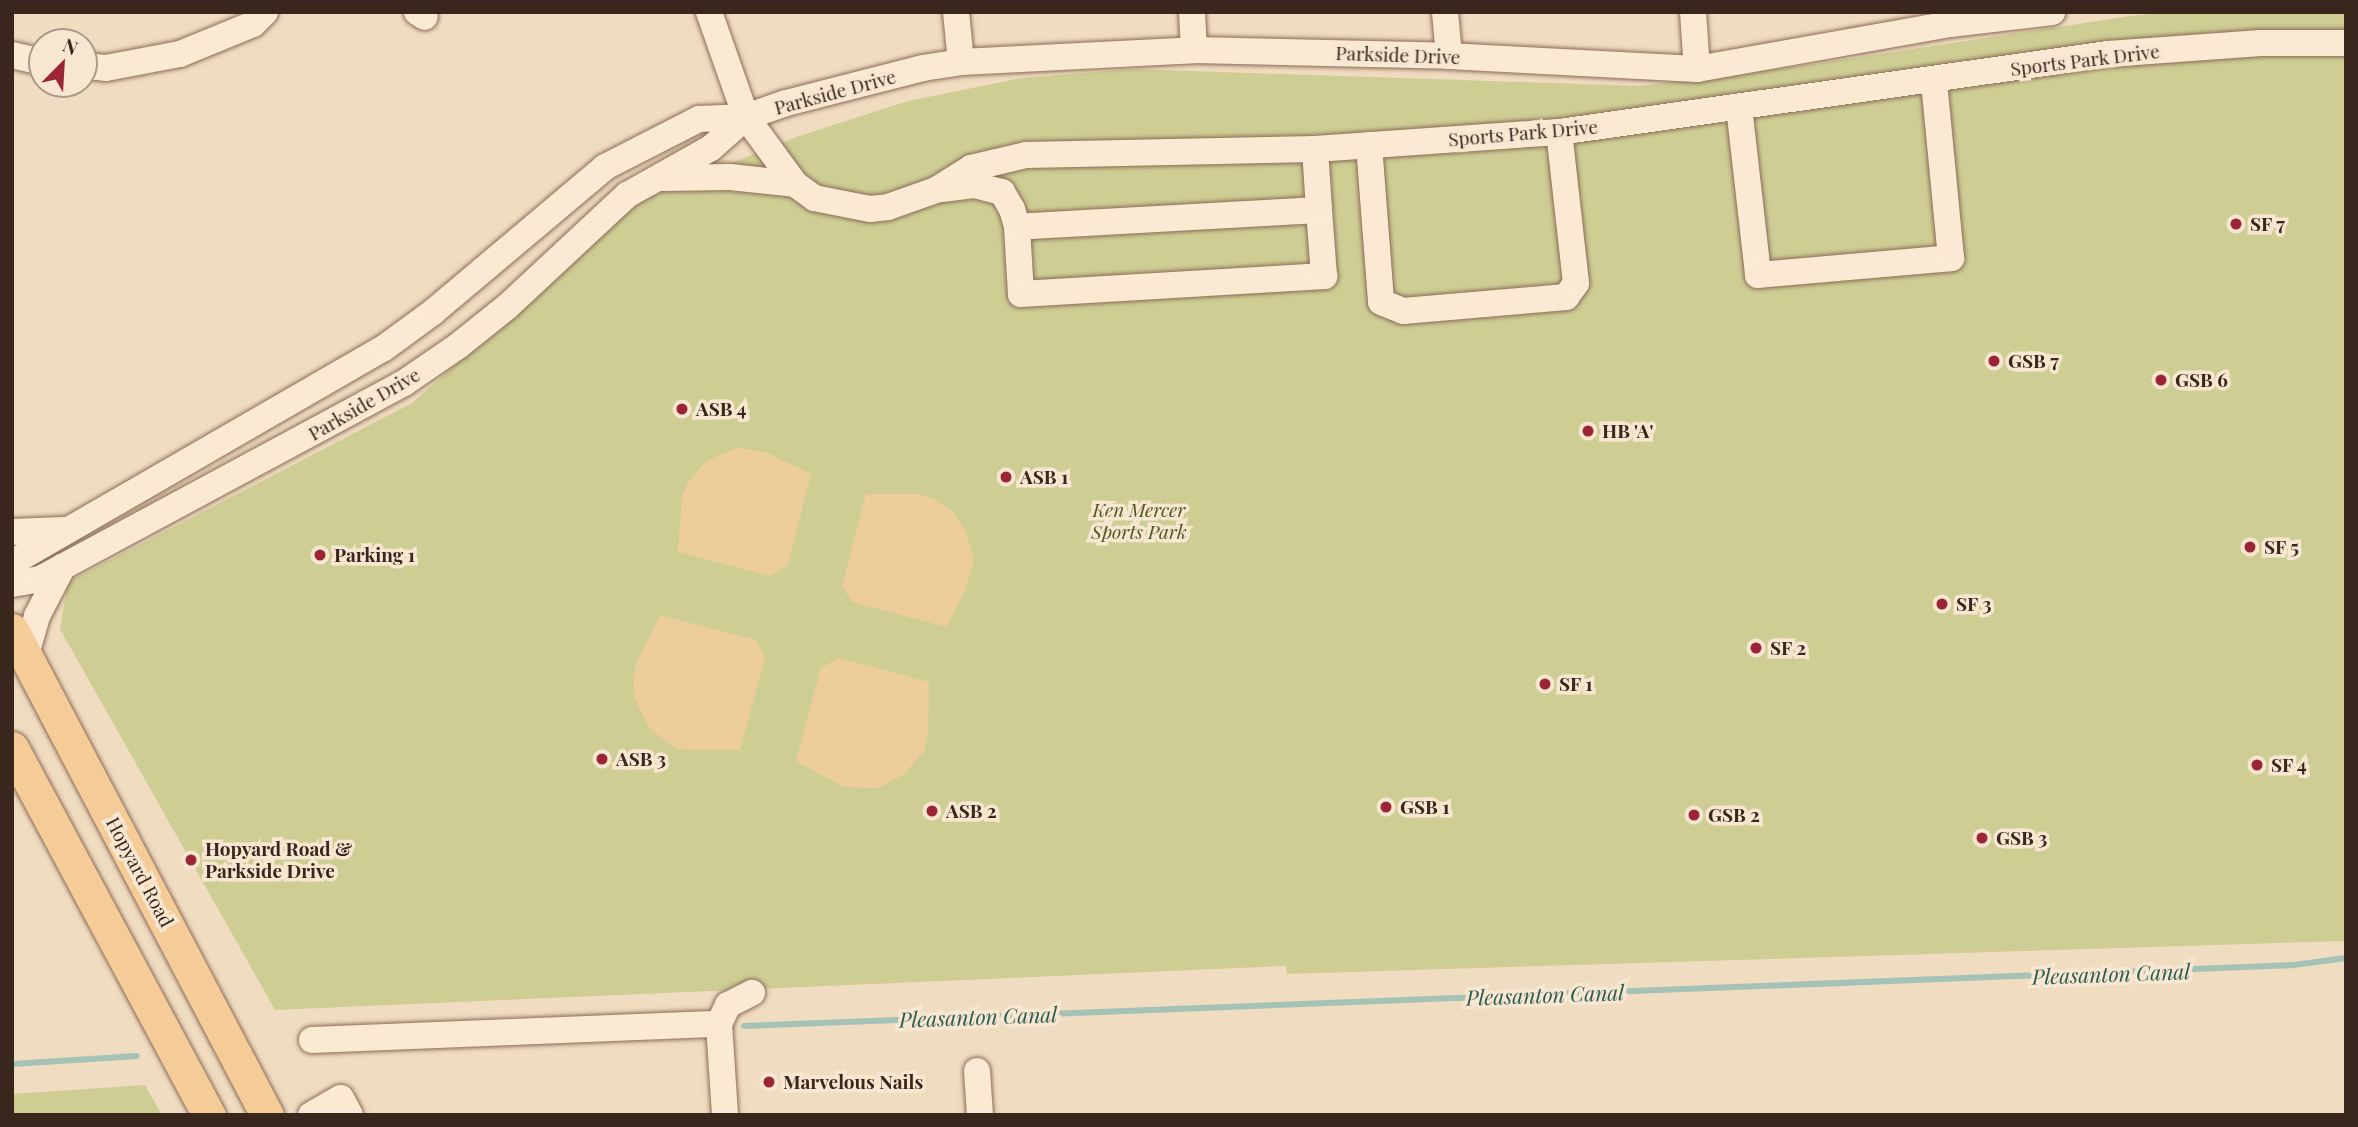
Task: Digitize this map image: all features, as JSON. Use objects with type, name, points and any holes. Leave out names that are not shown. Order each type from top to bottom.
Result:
[{"type":"main road","name":"Hopyard Road","points":[[19,643],[267,1115]]},
{"type":"main road","points":[[12,748],[209,1115]]},
{"type":"street","points":[[98,67],[180,54],[253,24],[265,12]]},
{"type":"street","name":"Sports Park Drive","points":[[709,12],[746,117],[795,184],[814,198],[838,205],[870,209],[888,207],[936,190],[971,168],[1026,155],[1315,149],[1559,132],[2108,54],[2261,43],[2346,43]]},
{"type":"street","points":[[956,12],[961,62]]},
{"type":"street","points":[[1192,12],[1194,50]]},
{"type":"street","points":[[1445,12],[1449,56]]},
{"type":"street","points":[[1693,12],[1696,69]]},
{"type":"street","name":"Parkside Drive","points":[[12,566],[20,558],[384,348],[433,312],[605,167],[699,119],[746,117],[786,103],[923,68],[961,62],[1194,50],[1449,56],[1696,69],[1950,18],[2052,12]]},
{"type":"street","points":[[1738,107],[1758,275],[1951,258],[1934,80]]},
{"type":"street","name":"Parkside Drive","points":[[12,584],[40,579],[404,383],[458,346],[508,306],[627,195],[711,148],[746,117]]},
{"type":"street","points":[[1369,145],[1381,302],[1403,312],[1566,297],[1576,284],[1559,132]]},
{"type":"street","points":[[936,190],[974,186],[1002,192],[1012,209],[1017,227],[1021,294],[1324,276],[1315,149]]},
{"type":"street","points":[[657,178],[730,177],[795,184]]},
{"type":"street","points":[[1017,227],[1319,210]]},
{"type":"street","points":[[12,532],[68,530]]},
{"type":"street","points":[[19,643],[37,616],[63,566]]},
{"type":"street","points":[[725,1115],[719,1024],[728,1005],[752,993]]},
{"type":"street","points":[[312,1040],[719,1024]]},
{"type":"street","points":[[977,1071],[980,1115]]},
{"type":"street","points":[[310,1115],[341,1098],[351,1115]]},
{"type":"green space","name":"Ken Mercer Sports Park","points":[[2173,12],[2346,12],[2346,941],[1287,974],[1286,966],[275,1010],[60,629],[68,582],[412,403],[642,200],[796,137],[908,101],[1022,78],[1132,69],[1640,86],[1795,67],[2130,16]]},
{"type":"green space","points":[[145,1085],[162,1115],[12,1115],[12,1094]]},
{"type":"sand","points":[[737,448],[768,453],[811,474],[788,565],[770,576],[678,552],[682,496],[689,481],[708,460]]},
{"type":"sand","points":[[866,494],[919,494],[938,501],[953,512],[964,528],[974,559],[964,593],[946,627],[852,602],[842,586]]},
{"type":"sand","points":[[660,615],[755,640],[765,657],[740,750],[677,749],[649,728],[634,697],[633,678],[637,662]]},
{"type":"sand","points":[[839,658],[929,682],[928,735],[924,751],[904,774],[879,788],[844,787],[796,761],[821,668]]},
{"type":"waterway","name":"Pleasanton Canal","points":[[744,1026],[2294,965],[2346,958]]},
{"type":"waterway","name":"Pleasanton Canal","points":[[12,1064],[137,1056]]},
{"type":"place","name":"SF 7","points":[[2236,224]]},
{"type":"place","name":"GSB 7","points":[[1994,361]]},
{"type":"place","name":"GSB 6","points":[[2161,380]]},
{"type":"place","name":"ASB 4","points":[[682,409]]},
{"type":"place","name":"HB 'A'","points":[[1588,431]]},
{"type":"place","name":"ASB 1","points":[[1006,477]]},
{"type":"place","name":"SF 5","points":[[2250,547]]},
{"type":"place","name":"Parking 1","points":[[320,555]]},
{"type":"place","name":"SF 3","points":[[1942,604]]},
{"type":"place","name":"SF 2","points":[[1756,648]]},
{"type":"place","name":"SF 1","points":[[1545,684]]},
{"type":"place","name":"ASB 3","points":[[602,759]]},
{"type":"place","name":"SF 4","points":[[2257,765]]},
{"type":"place","name":"GSB 1","points":[[1386,807]]},
{"type":"place","name":"ASB 2","points":[[932,811]]},
{"type":"place","name":"GSB 2","points":[[1694,815]]},
{"type":"place","name":"GSB 3","points":[[1982,838]]},
{"type":"place","name":"Hopyard Road & Parkside Drive","points":[[191,860]]},
{"type":"place","name":"Marvelous Nails","points":[[769,1082]]}]
